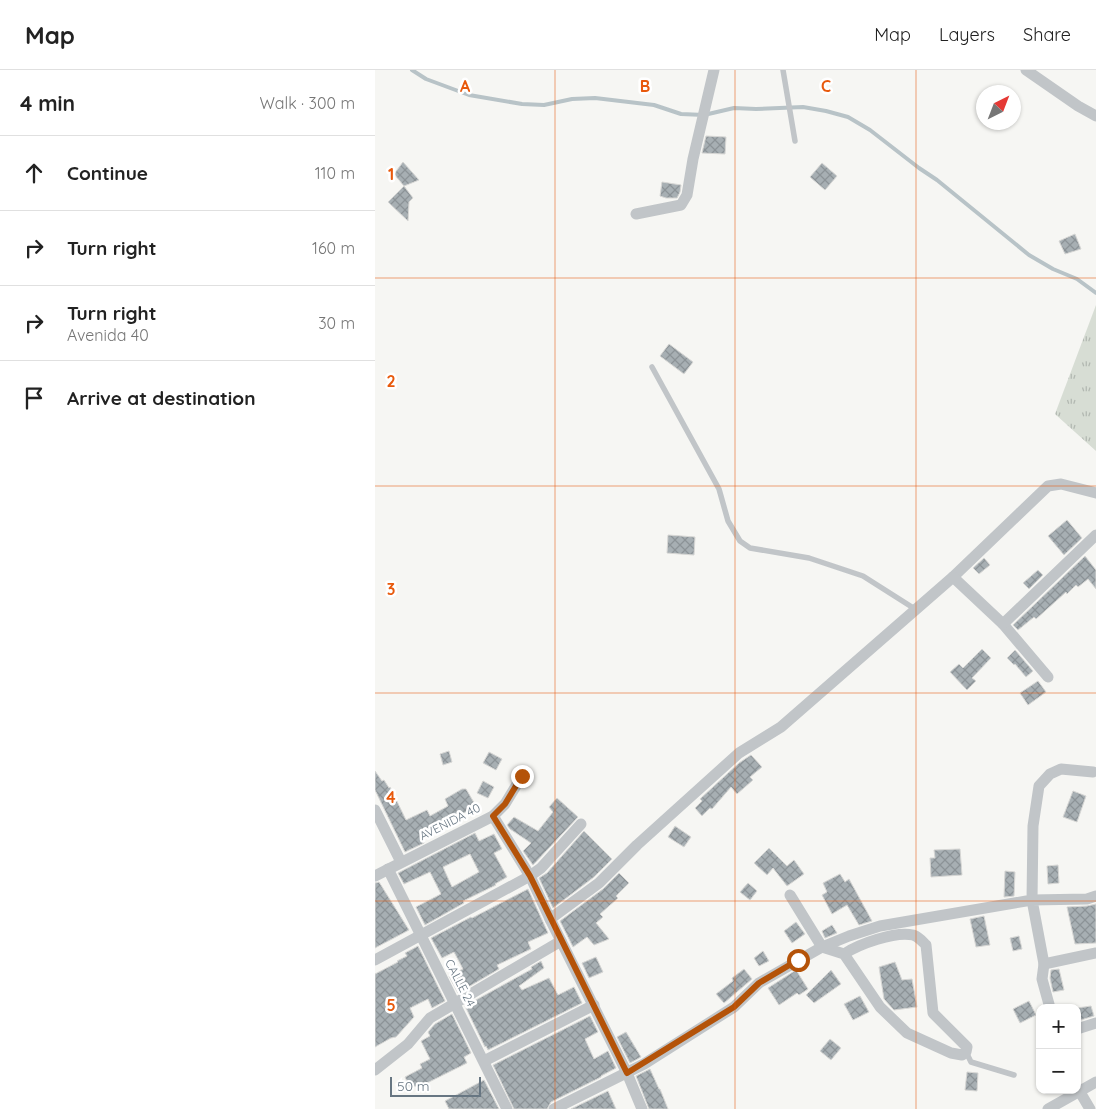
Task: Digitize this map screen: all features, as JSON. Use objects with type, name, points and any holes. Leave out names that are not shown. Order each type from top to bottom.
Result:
[{"type":"street","points":[[636,214],[681,205],[687,195],[693,159],[715,70]]},
{"type":"street","points":[[1026,70],[1078,106],[1096,116]]},
{"type":"street","points":[[549,919],[599,883],[739,753],[781,727],[953,577],[1048,486],[1061,484],[1096,493]]},
{"type":"street","points":[[1003,624],[1096,535]]},
{"type":"street","points":[[953,577],[1003,624],[1048,677]]},
{"type":"street","points":[[1049,1004],[1042,979],[1044,964],[1032,900],[1033,826],[1039,786],[1049,774],[1061,769],[1093,772]]},
{"type":"street","name":"AVENIDA 40","points":[[375,876],[493,816],[505,804],[522,776]]},
{"type":"street","points":[[375,810],[401,862]]},
{"type":"street","points":[[493,816],[530,876],[549,919],[627,1073],[642,1109]]},
{"type":"street","points":[[375,960],[530,876],[541,868],[581,824]]},
{"type":"street","name":"CALLE 24","points":[[389,869],[507,1109]]},
{"type":"street","points":[[790,895],[822,947],[844,954],[880,1007],[907,1033],[951,1052],[962,1055],[966,1052],[967,1047],[933,1013],[926,945],[921,940],[908,935],[888,937],[857,946],[844,954]]},
{"type":"street","points":[[554,1109],[627,1073],[734,1007],[759,983],[822,947],[849,936],[880,926],[1032,900],[1087,899],[1096,896]]},
{"type":"street","points":[[375,1069],[409,1044],[430,1018],[561,941]]},
{"type":"street","points":[[1044,964],[1096,953]]},
{"type":"street","points":[[484,1061],[594,1006]]},
{"type":"street","points":[[1081,1028],[1096,1023]]},
{"type":"street","points":[[1081,1088],[1096,1082]]},
{"type":"street","points":[[1048,1109],[1070,1094]]},
{"type":"street","points":[[1081,1094],[1090,1109]]},
{"type":"lane","points":[[783,70],[795,141]]},
{"type":"lane","points":[[652,367],[719,488],[728,521],[739,541],[750,548],[809,558],[863,576],[915,609]]},
{"type":"lane","points":[[966,1052],[971,1062],[1015,1075]]},
{"type":"green space","points":[[1096,305],[1096,451],[1055,414]]},
{"type":"building","points":[[706,136],[726,137],[725,154],[702,153]]},
{"type":"building","points":[[403,162],[419,180],[404,186],[394,174]]},
{"type":"building","points":[[822,163],[837,176],[825,190],[810,177]]},
{"type":"building","points":[[662,182],[681,185],[677,198],[660,196]]},
{"type":"building","points":[[404,186],[413,198],[409,202],[408,221],[388,202]]},
{"type":"building","points":[[1075,234],[1081,249],[1065,254],[1059,241]]},
{"type":"building","points":[[669,344],[693,362],[684,374],[660,356]]},
{"type":"building","points":[[1067,520],[1082,538],[1064,555],[1048,536]]},
{"type":"building","points":[[668,535],[695,537],[694,555],[667,553]]},
{"type":"building","points":[[1085,556],[1096,570],[1096,589],[1088,579],[1078,587],[1076,585],[1036,619],[1034,617],[1018,630],[1013,625]]},
{"type":"building","points":[[984,558],[990,565],[979,574],[973,568]]},
{"type":"building","points":[[1038,570],[1043,575],[1029,589],[1023,583]]},
{"type":"building","points":[[982,649],[991,658],[972,678],[976,681],[967,690],[950,672],[959,664],[963,668]]},
{"type":"building","points":[[1015,650],[1033,671],[1026,677],[1007,658]]},
{"type":"building","points":[[1038,681],[1046,692],[1028,705],[1020,693]]},
{"type":"building","points":[[449,751],[452,762],[443,765],[440,754]]},
{"type":"building","points":[[489,752],[502,759],[496,770],[483,763]]},
{"type":"building","points":[[751,755],[762,767],[750,777],[753,780],[737,794],[731,787],[712,809],[710,808],[702,816],[695,808],[702,801],[700,799],[739,763]]},
{"type":"building","points":[[375,771],[382,781],[384,780],[390,787],[406,820],[427,810],[430,816],[448,806],[445,799],[462,789],[466,789],[476,806],[422,838],[424,843],[405,852],[375,790]]},
{"type":"building","points":[[483,781],[494,787],[488,798],[477,793]]},
{"type":"building","points":[[1073,791],[1086,796],[1077,822],[1063,817]]},
{"type":"building","points":[[557,798],[578,817],[533,865],[523,851],[531,843],[507,825],[514,817],[538,831],[553,812],[549,807]]},
{"type":"building","points":[[675,826],[691,837],[684,847],[668,837]]},
{"type":"building","points":[[584,831],[612,859],[594,877],[553,908],[539,878],[547,873]]},
{"type":"building","points":[[475,833],[479,841],[494,834],[502,849],[494,853],[507,877],[496,885],[463,901],[464,903],[425,925],[416,907],[441,894],[430,872],[404,884],[398,873]],"holes":[[[470,854],[479,872],[452,887],[443,867]]]},
{"type":"building","points":[[769,848],[787,866],[794,860],[804,874],[787,886],[773,868],[767,875],[754,863]]},
{"type":"building","points":[[960,849],[962,875],[931,877],[930,858],[935,858],[934,850]]},
{"type":"building","points":[[1058,865],[1059,883],[1048,884],[1047,866]]},
{"type":"building","points":[[1005,871],[1015,872],[1014,896],[1004,897]]},
{"type":"building","points":[[619,873],[629,883],[616,896],[618,898],[600,914],[603,917],[596,923],[609,939],[594,945],[587,937],[573,947],[560,921],[603,889]]},
{"type":"building","points":[[840,874],[845,882],[849,879],[872,921],[859,925],[847,905],[832,914],[822,895],[827,892],[823,883]]},
{"type":"building","points":[[379,882],[409,930],[375,948],[375,883]]},
{"type":"building","points":[[748,883],[757,891],[750,900],[740,892]]},
{"type":"building","points":[[528,889],[548,933],[528,942],[531,949],[497,965],[499,969],[458,993],[449,976],[463,969],[454,952],[442,958],[431,938]]},
{"type":"building","points":[[1096,904],[1096,943],[1075,944],[1067,907]]},
{"type":"building","points":[[984,916],[990,945],[976,947],[970,919]]},
{"type":"building","points":[[796,922],[805,934],[792,943],[784,931]]},
{"type":"building","points":[[832,925],[837,933],[825,938],[822,931]]},
{"type":"building","points":[[1019,936],[1022,949],[1013,951],[1010,938]]},
{"type":"building","points":[[418,946],[445,1001],[432,1008],[428,999],[410,1008],[414,1017],[396,1037],[375,1047],[375,974],[398,962],[407,956],[405,953]]},
{"type":"building","points":[[763,951],[769,961],[759,966],[754,958]]},
{"type":"building","points":[[596,957],[603,972],[589,978],[582,963]]},
{"type":"building","points":[[541,961],[544,968],[519,986],[522,990],[549,978],[558,995],[574,987],[582,1003],[488,1050],[465,1006],[532,969],[531,967]]},
{"type":"building","points":[[895,962],[902,980],[912,979],[917,1007],[894,1010],[884,999],[879,967]]},
{"type":"building","points":[[744,969],[752,979],[724,1003],[716,994],[733,981],[732,978]]},
{"type":"building","points":[[1059,969],[1064,990],[1053,992],[1050,978],[1051,970]]},
{"type":"building","points":[[796,970],[808,989],[799,995],[797,993],[779,1005],[768,988]]},
{"type":"building","points":[[831,970],[841,984],[814,1003],[806,995]]},
{"type":"building","points":[[860,996],[869,1012],[853,1020],[844,1004]]},
{"type":"building","points":[[1029,1001],[1036,1015],[1020,1023],[1013,1009]]},
{"type":"building","points":[[1091,1006],[1094,1016],[1081,1020],[1081,1007]]},
{"type":"building","points":[[452,1014],[471,1053],[464,1057],[467,1063],[429,1082],[410,1088],[405,1077],[422,1068],[420,1064],[430,1059],[421,1041],[430,1036],[428,1032],[435,1024]]},
{"type":"building","points":[[590,1016],[598,1032],[585,1039],[594,1059],[608,1051],[616,1068],[551,1102],[547,1109],[514,1109],[493,1065]]},
{"type":"building","points":[[626,1032],[641,1057],[630,1063],[617,1037]]},
{"type":"building","points":[[830,1039],[841,1048],[831,1060],[820,1051]]},
{"type":"building","points":[[650,1069],[668,1109],[649,1109],[636,1076]]},
{"type":"building","points":[[967,1072],[978,1073],[977,1091],[965,1090]]},
{"type":"building","points":[[484,1080],[499,1109],[449,1109],[445,1101]]},
{"type":"building","points":[[608,1091],[616,1109],[571,1109]]},
{"type":"waterway","points":[[412,70],[426,79],[469,95],[522,104],[544,105],[572,99],[595,98],[654,105],[681,114],[704,115],[734,108],[803,107],[848,117],[870,130],[937,180],[1029,255],[1053,269],[1077,279],[1096,293]]},
{"type":"route","points":[[522,776],[505,804],[493,816],[530,876],[549,919],[627,1073],[645,1064],[734,1007],[759,983],[798,960]]}]
